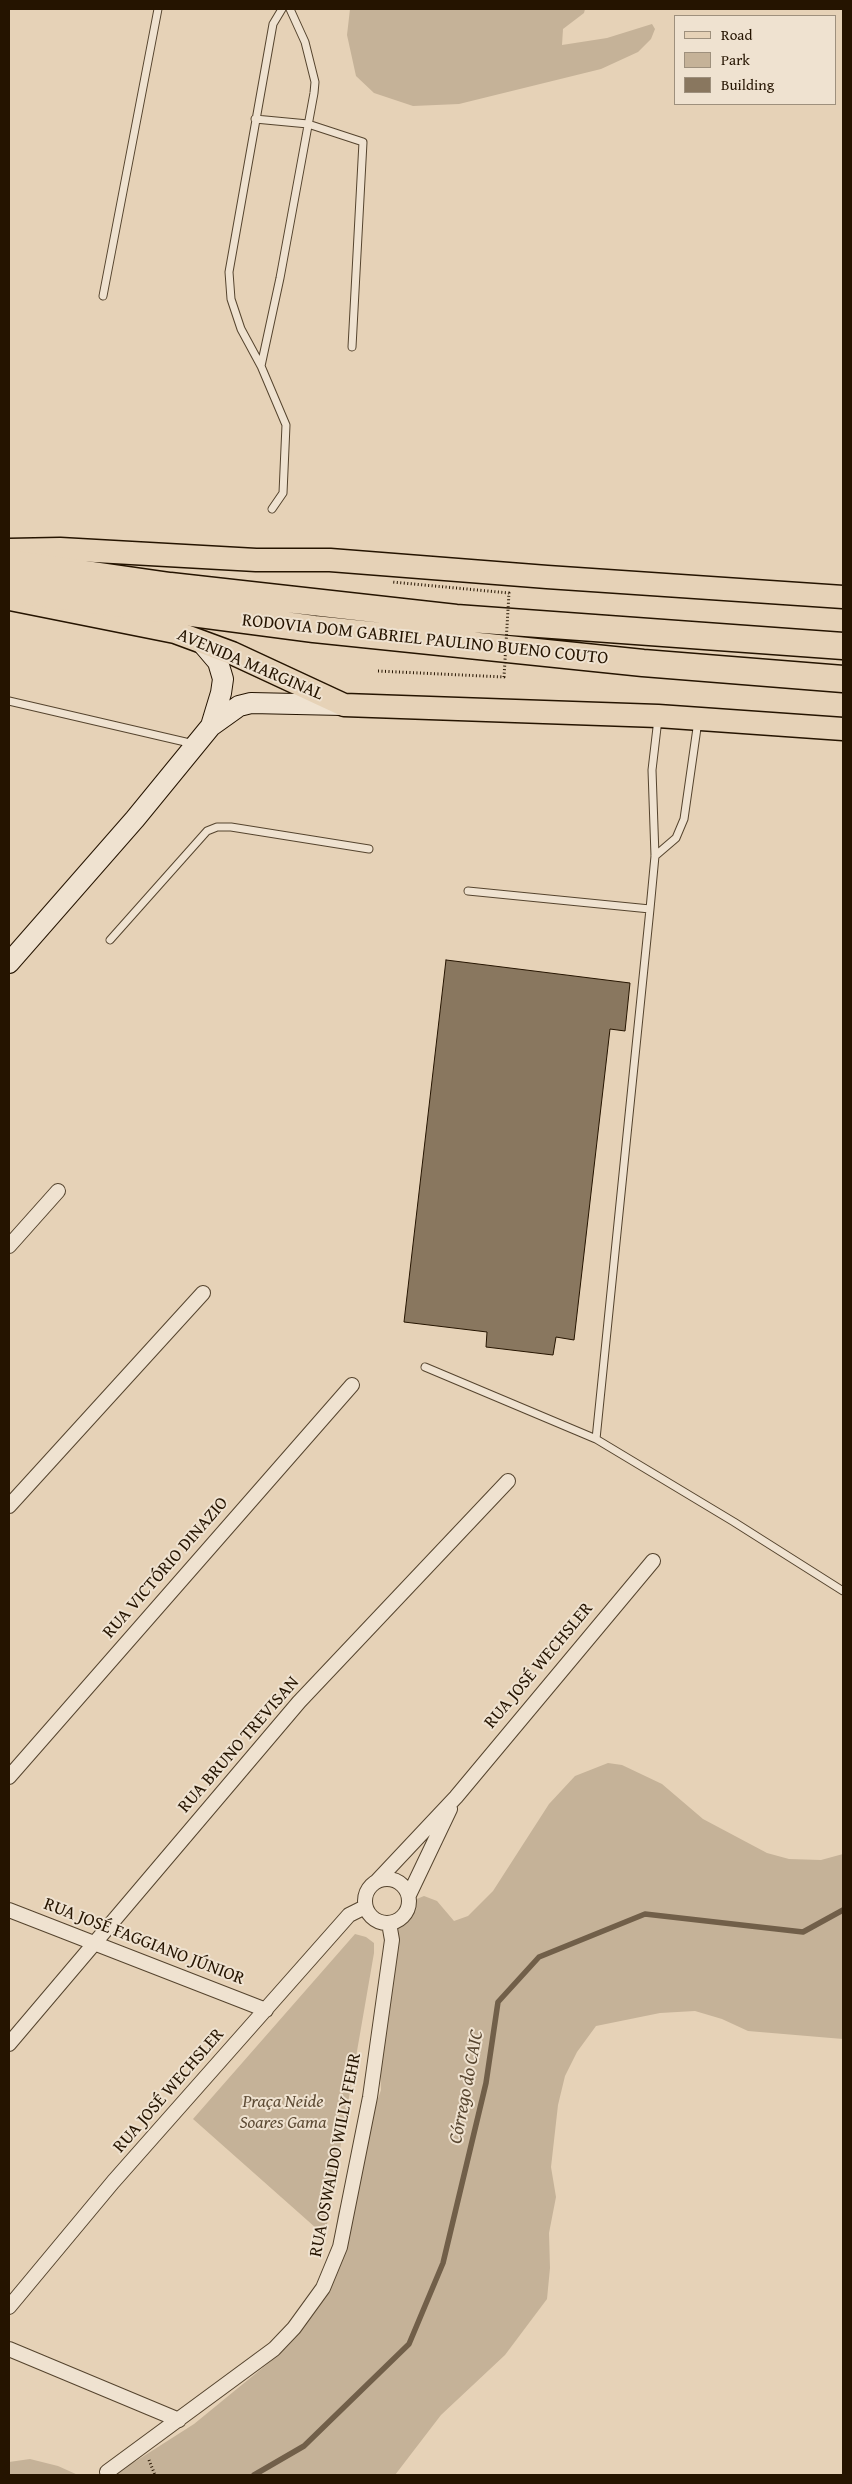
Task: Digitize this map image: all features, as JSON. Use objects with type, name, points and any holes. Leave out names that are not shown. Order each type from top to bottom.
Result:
[{"type":"highway","name":"RODOVIA DOM GABRIEL PAULINO BUENO COUTO","points":[[9,563],[170,586],[456,618],[843,646]]},
{"type":"highway","name":"RODOVIA DOM GABRIEL PAULINO BUENO COUTO","points":[[9,589],[314,629],[643,663],[843,679]]},
{"type":"main road","points":[[9,550],[60,549],[256,560],[330,560],[556,578],[843,597]]},
{"type":"main road","name":"AVENIDA MARGINAL","points":[[9,599],[58,610],[148,625],[175,632],[232,653],[344,705]]},
{"type":"main road","points":[[201,642],[218,662],[223,679],[221,693],[210,726]]},
{"type":"main road","points":[[9,963],[134,819],[210,726],[239,706],[251,703],[344,705],[658,716],[843,729]]},
{"type":"street","points":[[9,1246],[58,1191]]},
{"type":"street","points":[[9,1506],[203,1293]]},
{"type":"street","name":"RUA VICTÓRIO DINAZIO","points":[[9,1777],[352,1385]]},
{"type":"street","name":"RUA BRUNO TREVISAN","points":[[9,2044],[299,1702],[508,1480]]},
{"type":"street","name":"RUA JOSÉ WECHSLER","points":[[377,1881],[456,1797],[653,1561]]},
{"type":"street","name":"RUA JOSÉ WECHSLER","points":[[408,1896],[456,1797]]},
{"type":"street","points":[[385,1879],[400,1883],[408,1896],[407,1911],[402,1917],[388,1923],[374,1919],[365,1907],[366,1891],[377,1881],[385,1879]]},
{"type":"street","name":"RUA JOSÉ WECHSLER","points":[[9,2307],[113,2182],[349,1915],[365,1907]]},
{"type":"street","name":"RUA JOSÉ FAGGIANO JÚNIOR","points":[[9,1910],[266,2010]]},
{"type":"street","name":"RUA OSWALDO WILLY FEHR","points":[[108,2472],[274,2349],[312,2307],[332,2270],[340,2247],[370,2097],[392,1940],[388,1923]]},
{"type":"street","points":[[9,2349],[179,2420]]},
{"type":"lane","points":[[103,296],[158,9]]},
{"type":"lane","points":[[272,509],[283,493],[286,425],[261,366],[241,329],[231,299],[229,272],[273,24],[282,9]]},
{"type":"lane","points":[[261,366],[280,278],[315,82],[305,42],[290,9]]},
{"type":"lane","points":[[255,119],[308,124],[363,142],[352,348]]},
{"type":"lane","points":[[9,701],[194,744]]},
{"type":"lane","points":[[596,1439],[655,856],[652,770],[658,716]]},
{"type":"lane","points":[[655,856],[676,838],[684,819],[698,719]]},
{"type":"lane","points":[[110,940],[207,831],[216,827],[231,827],[369,849]]},
{"type":"lane","points":[[468,891],[650,909]]},
{"type":"lane","points":[[426,1367],[596,1439],[734,1522],[843,1591]]},
{"type":"path","points":[[378,670],[504,677],[509,592],[392,582]]},
{"type":"green space","points":[[350,9],[585,9],[584,13],[563,29],[562,45],[607,38],[652,24],[655,29],[651,39],[638,52],[601,69],[459,104],[413,106],[374,93],[356,76],[347,35]]},
{"type":"green space","points":[[608,1763],[622,1765],[662,1784],[703,1819],[767,1853],[789,1859],[821,1860],[843,1854],[843,2039],[748,2031],[722,2019],[695,2011],[660,2013],[596,2026],[577,2052],[565,2076],[558,2105],[551,2167],[556,2197],[549,2233],[550,2268],[547,2299],[505,2355],[441,2415],[395,2475],[102,2475],[136,2461],[194,2424],[271,2361],[313,2313],[330,2276],[338,2213],[381,2090],[379,2028],[393,1980],[393,1934],[397,1916],[407,1903],[424,1896],[437,1901],[454,1921],[468,1916],[493,1891],[549,1804],[575,1776]]},
{"type":"green space","name":"Praça Neide Soares Gama","points":[[355,1934],[366,1937],[374,1943],[374,1953],[325,2236],[193,2119]]},
{"type":"green space","points":[[30,2459],[58,2466],[78,2475],[9,2475],[9,2462]]},
{"type":"building","points":[[446,960],[630,983],[625,1031],[610,1029],[574,1340],[556,1337],[553,1355],[486,1347],[487,1332],[404,1322]]},
{"type":"waterway","name":"Córrego do CAIC","points":[[254,2475],[304,2446],[409,2344],[443,2263],[486,2083],[498,2002],[539,1957],[645,1914],[803,1932],[843,1910]]}]
